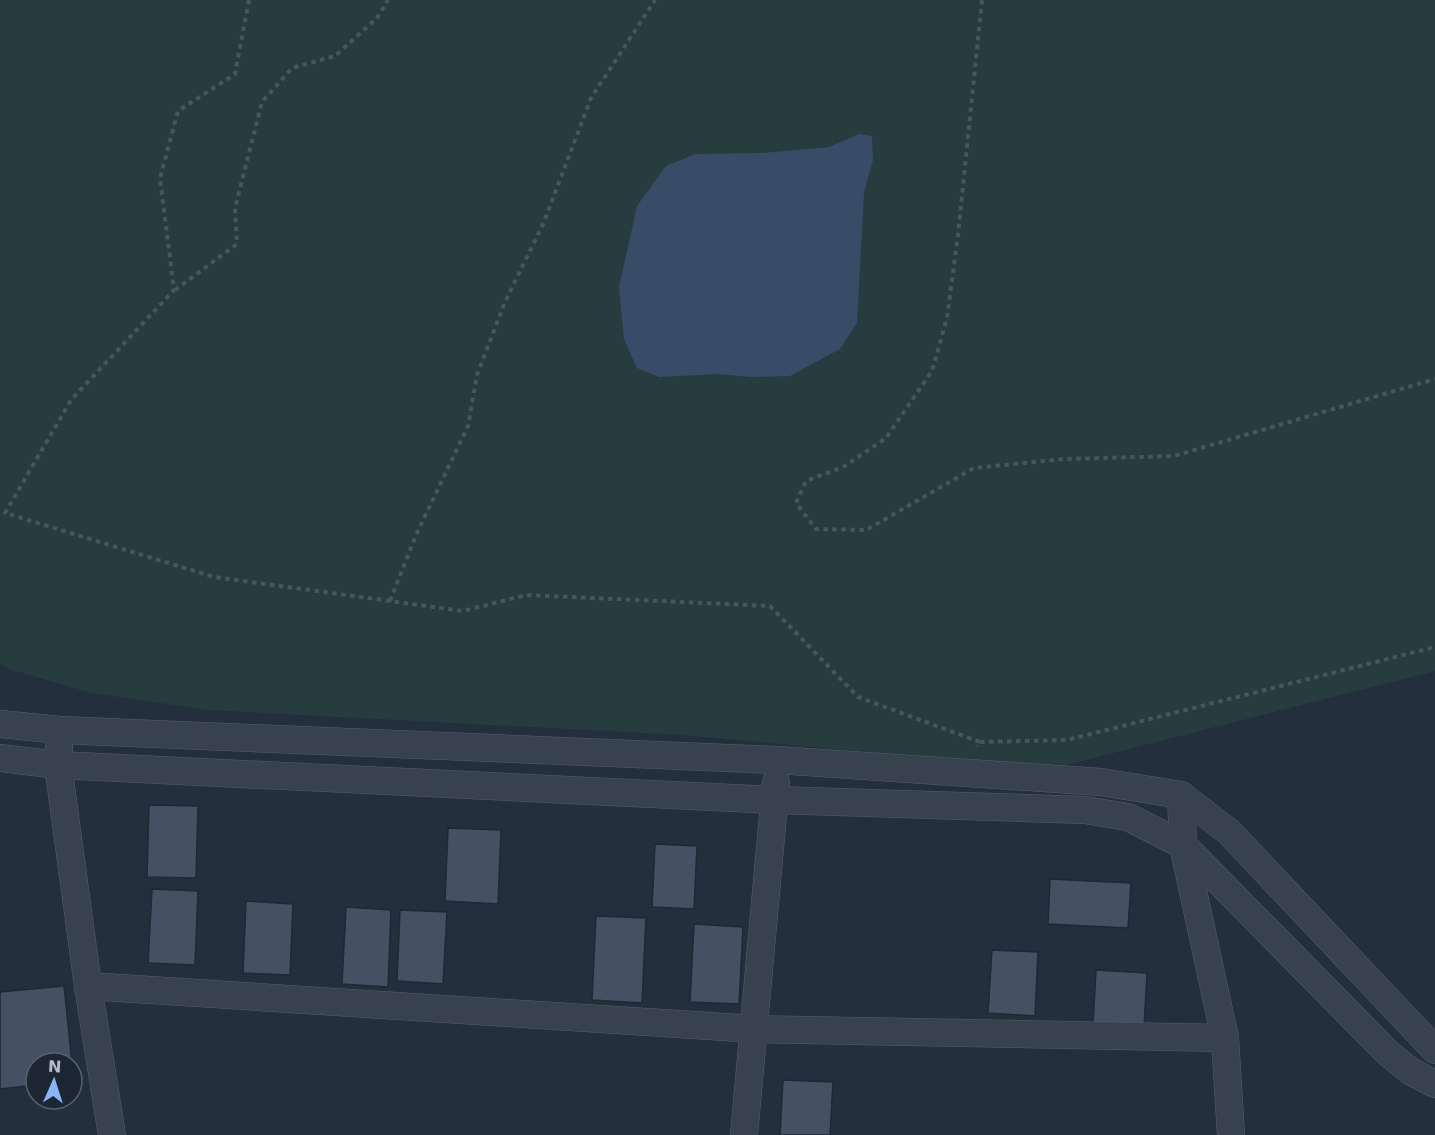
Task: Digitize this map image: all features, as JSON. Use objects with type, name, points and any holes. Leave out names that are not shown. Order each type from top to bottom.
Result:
[{"type":"street","points":[[0,724],[60,730],[777,760],[1101,782],[1181,795],[1229,832],[1435,1050]]},
{"type":"street","points":[[60,730],[58,765],[88,986],[112,1135]]},
{"type":"street","points":[[0,758],[58,765],[775,800],[1085,810],[1128,817],[1183,845],[1388,1053],[1410,1071],[1435,1084]]},
{"type":"street","points":[[744,1135],[777,760]]},
{"type":"street","points":[[1181,795],[1183,845],[1225,1038],[1232,1135]]},
{"type":"street","points":[[88,986],[755,1029],[1225,1038]]},
{"type":"path","points":[[174,290],[160,178],[177,111],[235,74],[249,0]]},
{"type":"path","points":[[388,0],[377,18],[335,56],[292,68],[262,102],[235,208],[237,244],[174,290],[71,400],[4,513],[214,577],[463,611],[526,595],[770,606],[858,698],[980,742],[1067,740],[1435,647]]},
{"type":"path","points":[[390,601],[416,535],[468,426],[481,364],[505,302],[544,222],[591,98],[655,0]]},
{"type":"path","points":[[982,0],[958,235],[947,318],[932,371],[886,438],[845,466],[806,481],[796,503],[816,530],[866,530],[974,468],[1064,459],[1174,456],[1435,379]]},
{"type":"path","points":[[974,748],[980,742]]},
{"type":"green space","points":[[0,0],[1435,0],[1435,671],[1051,769],[683,735],[208,710],[92,693],[9,669],[0,664]]},
{"type":"water","points":[[859,134],[872,136],[873,160],[864,192],[857,323],[840,349],[790,376],[751,377],[718,374],[659,377],[637,368],[624,339],[619,287],[637,206],[666,166],[695,154],[763,153],[829,147]]},
{"type":"building","points":[[149,805],[198,806],[196,878],[147,877]]},
{"type":"building","points":[[448,828],[501,830],[498,904],[445,901]]},
{"type":"building","points":[[655,844],[697,846],[694,909],[652,907]]},
{"type":"building","points":[[1050,879],[1131,883],[1128,928],[1048,924]]},
{"type":"building","points":[[152,889],[198,891],[195,965],[148,963]]},
{"type":"building","points":[[246,901],[293,904],[290,975],[243,973]]},
{"type":"building","points":[[346,907],[391,910],[388,987],[342,984]]},
{"type":"building","points":[[400,910],[447,912],[443,984],[397,981]]},
{"type":"building","points":[[596,916],[646,918],[642,1003],[592,1000]]},
{"type":"building","points":[[694,924],[743,927],[739,1004],[690,1002]]},
{"type":"building","points":[[992,950],[1038,952],[1035,1016],[988,1013]]},
{"type":"building","points":[[1096,970],[1147,973],[1144,1028],[1093,1025]]},
{"type":"building","points":[[64,986],[71,1051],[24,1051],[24,1086],[0,1089],[0,992]]},
{"type":"building","points":[[783,1080],[833,1082],[830,1135],[780,1135]]}]
